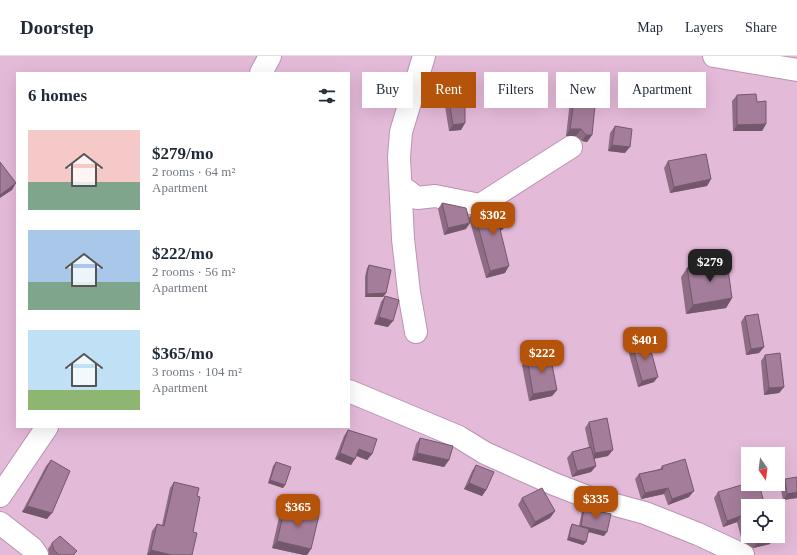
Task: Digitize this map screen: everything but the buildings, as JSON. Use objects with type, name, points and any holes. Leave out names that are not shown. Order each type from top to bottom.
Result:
[{"type":"street","points":[[262,72],[270,56]]},
{"type":"street","points":[[416,332],[409,292],[403,239],[399,157],[401,132],[424,56]]},
{"type":"street","points":[[714,56],[797,70]]},
{"type":"street","points":[[401,186],[417,198],[435,196],[480,205],[571,147]]},
{"type":"street","points":[[350,391],[459,437],[485,453],[554,484],[590,498],[645,513],[698,534],[743,555]]},
{"type":"street","points":[[0,496],[47,428]]},
{"type":"street","points":[[0,523],[32,548],[37,555]]}]
